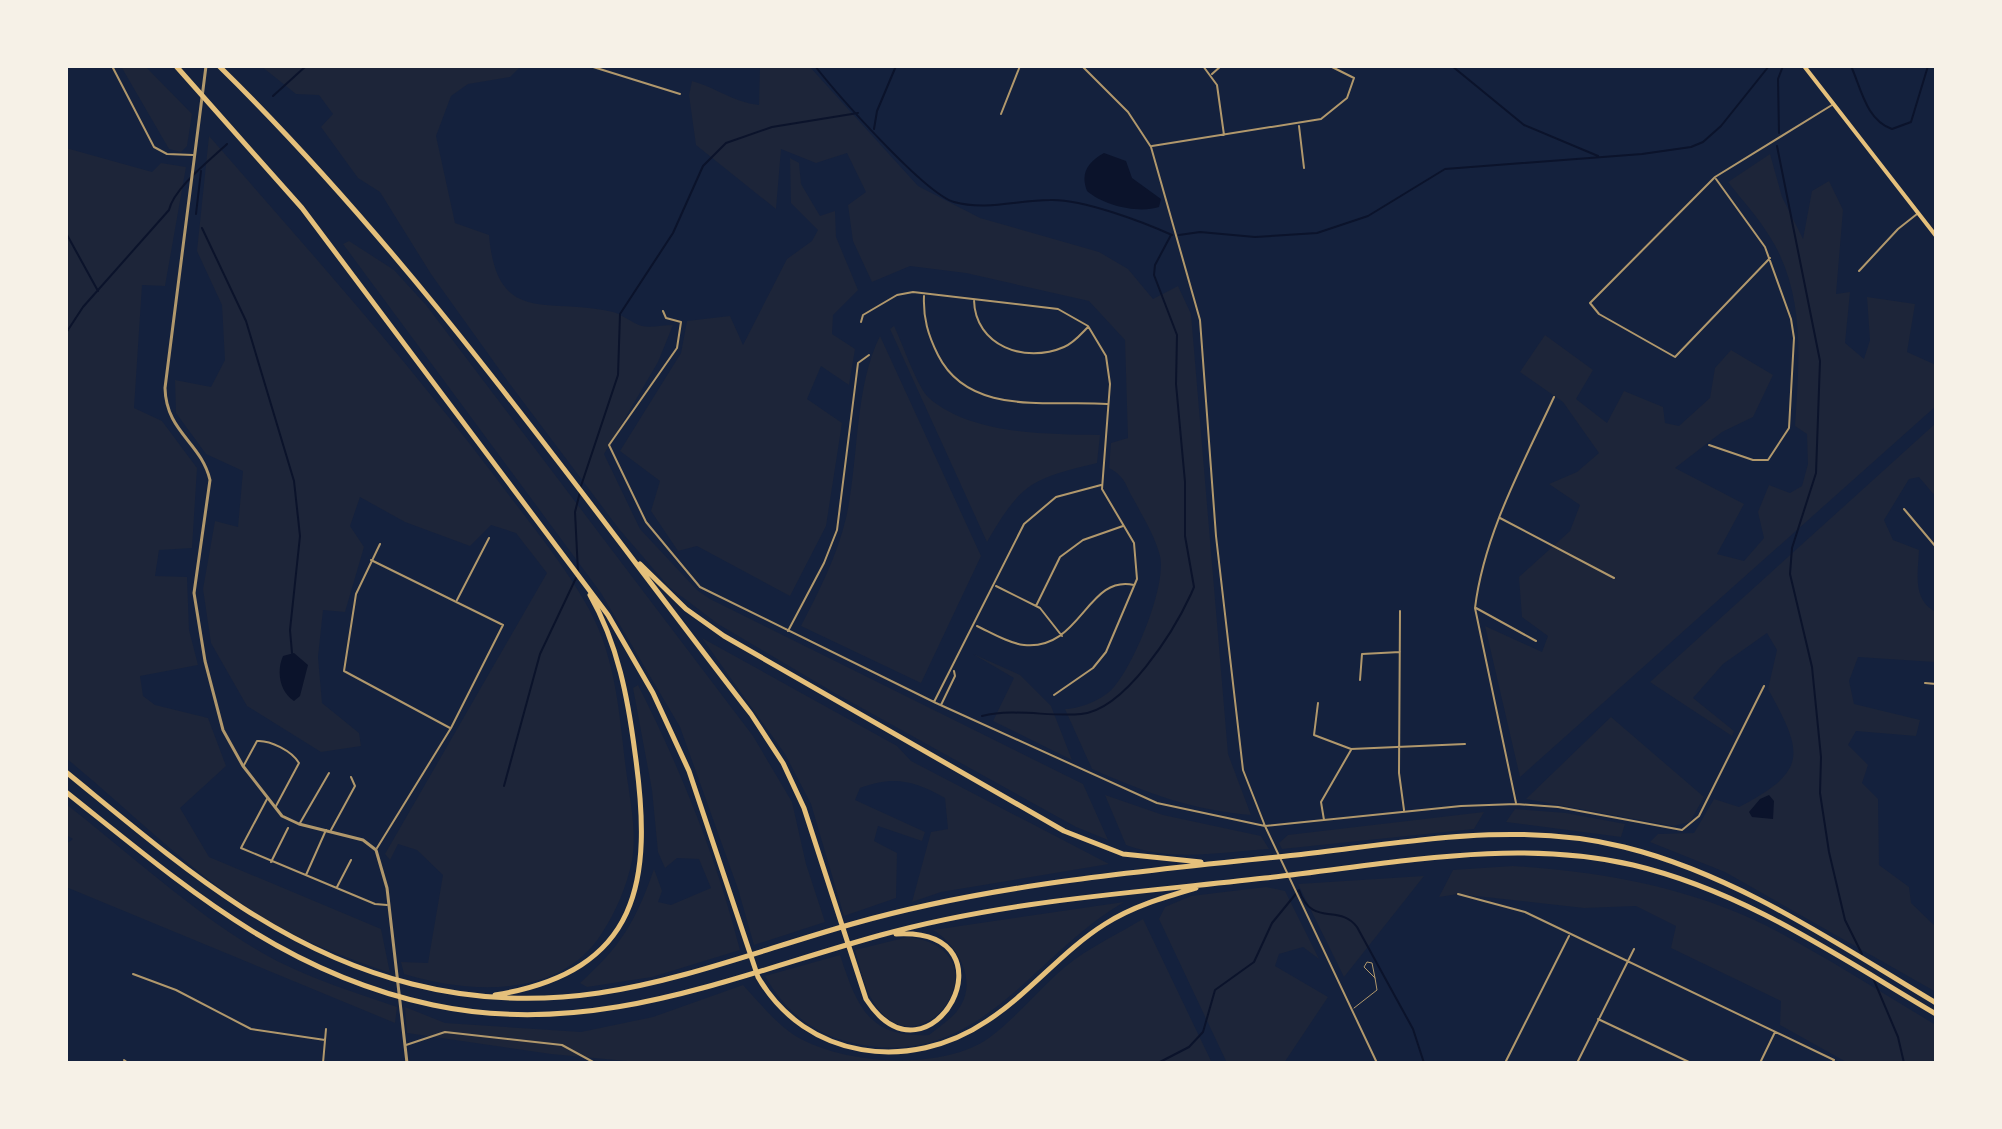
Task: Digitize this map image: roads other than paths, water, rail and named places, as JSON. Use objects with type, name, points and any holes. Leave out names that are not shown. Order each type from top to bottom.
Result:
[{"type":"highway","points":[[176,66],[302,208],[567,557],[630,652],[671,731],[706,814],[758,977],[787,1016],[818,1037],[852,1048],[880,1051],[923,1048],[950,1041],[997,1015],[1072,948],[1107,922],[1146,904],[1209,885]]},
{"type":"highway","points":[[220,66],[297,144],[371,226],[621,543],[751,714],[783,763],[808,821],[862,991],[871,1007],[888,1022],[902,1028],[921,1028],[940,1020],[959,991],[958,970],[951,954],[940,943],[923,935],[883,934]]},
{"type":"highway","points":[[621,543],[670,595],[724,636],[1064,831],[1105,849],[1142,858],[1234,861]]},
{"type":"highway","points":[[485,996],[549,983],[592,957],[627,913],[641,869],[643,828],[626,692],[600,614],[567,557]]},
{"type":"highway","points":[[66,772],[222,896],[299,942],[390,978],[485,996],[539,998],[615,992],[678,979],[853,924],[1005,890],[1234,861],[1491,834],[1563,837],[1620,846],[1663,858],[1744,891],[1936,1003]]},
{"type":"highway","points":[[66,792],[185,886],[262,940],[345,981],[390,995],[471,1012],[535,1016],[583,1014],[651,1004],[883,934],[1020,905],[1506,852],[1550,853],[1632,865],[1673,876],[1749,906],[1936,1014]]},
{"type":"main road","points":[[1804,66],[1936,236]]},
{"type":"street","points":[[112,66],[154,147],[167,154],[195,155]]},
{"type":"street","points":[[206,66],[165,397],[175,427],[194,448],[209,475],[209,502],[195,584],[195,604],[223,730],[267,799],[299,824],[363,840],[376,850],[389,904],[407,1063]]},
{"type":"street","points":[[590,66],[680,94]]},
{"type":"street","points":[[1001,114],[1020,66]]},
{"type":"street","points":[[1082,66],[1128,112],[1151,147],[1200,320],[1236,736],[1243,770],[1265,826],[1377,1063]]},
{"type":"street","points":[[1203,66],[1217,85],[1224,135]]},
{"type":"street","points":[[1211,74],[1221,66]]},
{"type":"street","points":[[1151,147],[1321,119],[1347,98],[1354,78],[1330,66]]},
{"type":"street","points":[[1770,258],[1675,357],[1599,314],[1590,303],[1715,177],[1833,105]]},
{"type":"street","points":[[1299,125],[1304,168]]},
{"type":"street","points":[[1709,445],[1753,460],[1768,460],[1789,428],[1794,338],[1770,258],[1758,235],[1715,177]]},
{"type":"street","points":[[1859,271],[1898,229],[1918,213]]},
{"type":"street","points":[[924,293],[924,316],[932,345],[948,371],[972,391],[1015,402],[1108,404]]},
{"type":"street","points":[[861,322],[863,315],[897,295],[924,293],[1058,309],[1088,326],[1106,356],[1108,404],[1102,485],[1106,501],[1137,551],[1135,586],[1102,658],[1054,695]]},
{"type":"street","points":[[974,299],[982,331],[1007,349],[1058,349],[1070,344],[1088,326]]},
{"type":"street","points":[[663,311],[666,318],[681,322],[677,348],[609,445],[646,522],[700,587],[941,706],[1157,803],[1265,826],[1404,811],[1516,804],[1558,807],[1671,830],[1692,826],[1764,686]]},
{"type":"street","points":[[788,632],[824,563],[837,530],[858,363],[869,355]]},
{"type":"street","points":[[1516,804],[1475,608],[1478,586],[1499,517],[1554,397]]},
{"type":"street","points":[[934,702],[953,671],[1020,530],[1038,509],[1068,492],[1102,485]]},
{"type":"street","points":[[1904,509],[1936,547]]},
{"type":"street","points":[[1499,517],[1614,578]]},
{"type":"street","points":[[1036,606],[1060,557],[1083,540],[1123,526]]},
{"type":"street","points":[[456,601],[489,538]]},
{"type":"street","points":[[380,544],[356,594],[344,671],[451,728]]},
{"type":"street","points":[[371,560],[503,625],[451,728],[376,850]]},
{"type":"street","points":[[975,626],[1025,645],[1063,637],[1104,590],[1123,583],[1135,586]]},
{"type":"street","points":[[994,585],[1036,606],[1063,637]]},
{"type":"street","points":[[1475,608],[1536,641]]},
{"type":"street","points":[[1400,611],[1400,747],[1404,811]]},
{"type":"street","points":[[1360,680],[1362,654],[1401,652]]},
{"type":"street","points":[[941,706],[955,676],[953,671]]},
{"type":"street","points":[[1925,683],[1936,684]]},
{"type":"street","points":[[1318,703],[1314,735],[1351,749],[1465,744]]},
{"type":"street","points":[[244,764],[257,741],[265,740],[295,757],[299,763],[275,807]]},
{"type":"street","points":[[1324,820],[1321,802],[1351,749]]},
{"type":"street","points":[[299,824],[329,773]]},
{"type":"street","points":[[306,876],[327,831],[355,786],[351,777]]},
{"type":"street","points":[[267,799],[241,848],[380,906],[389,904]]},
{"type":"street","points":[[271,862],[288,828]]},
{"type":"street","points":[[336,888],[351,860]]},
{"type":"street","points":[[1458,894],[1525,912],[1833,1061]]},
{"type":"street","points":[[1505,1063],[1570,933]]},
{"type":"street","points":[[1577,1063],[1634,949]]},
{"type":"street","points":[[133,974],[162,984],[251,1029],[325,1040]]},
{"type":"street","points":[[1598,1019],[1691,1063]]},
{"type":"street","points":[[323,1063],[326,1029]]},
{"type":"street","points":[[406,1045],[445,1032],[562,1045],[595,1063]]},
{"type":"street","points":[[1760,1063],[1776,1032]]},
{"type":"street","points":[[124,1060],[128,1063]]},
{"type":"lane","points":[[1352,1010],[1377,990],[1375,978]]},
{"type":"waterway","points":[[273,96],[306,66]]},
{"type":"waterway","points":[[815,66],[903,162],[940,195],[954,202],[978,205],[1038,200],[1079,203],[1172,235]]},
{"type":"waterway","points":[[874,129],[877,111],[896,66]]},
{"type":"waterway","points":[[1452,66],[1524,125],[1598,156]]},
{"type":"waterway","points":[[1179,235],[1200,232],[1255,237],[1317,233],[1368,216],[1445,169],[1642,154],[1691,147],[1703,142],[1721,126],[1769,66]]},
{"type":"waterway","points":[[1779,133],[1778,79],[1783,66]]},
{"type":"waterway","points":[[1851,66],[1870,111],[1883,125],[1892,129],[1911,122],[1928,66]]},
{"type":"waterway","points":[[581,486],[618,375],[620,314],[673,233],[703,166],[726,143],[772,127],[858,113]]},
{"type":"waterway","points":[[66,333],[83,307],[169,210],[185,184],[227,144]]},
{"type":"waterway","points":[[1777,146],[1820,361],[1816,473],[1792,548],[1790,574],[1812,667],[1821,757],[1820,793],[1829,852],[1845,920],[1862,954]]},
{"type":"waterway","points":[[196,214],[201,171]]},
{"type":"waterway","points":[[202,228],[246,321],[294,481],[300,536],[290,630],[292,653]]},
{"type":"waterway","points":[[66,233],[98,291]]},
{"type":"waterway","points":[[982,716],[1007,713],[1081,714],[1098,709],[1131,684],[1146,666],[1173,628],[1194,587],[1185,536],[1185,482],[1176,384],[1177,335],[1154,275],[1155,265],[1171,235]]},
{"type":"waterway","points":[[578,572],[575,512],[580,492]]},
{"type":"waterway","points":[[504,786],[540,654],[576,578]]},
{"type":"waterway","points":[[1158,1063],[1189,1047],[1203,1032],[1215,990],[1254,962],[1272,923],[1299,890],[1304,902],[1311,908],[1342,916],[1357,927],[1413,1029],[1424,1063]]},
{"type":"waterway","points":[[1873,978],[1898,1037],[1904,1063]]},
{"type":"waterway","points":[[1099,1063],[1126,1063]]}]
